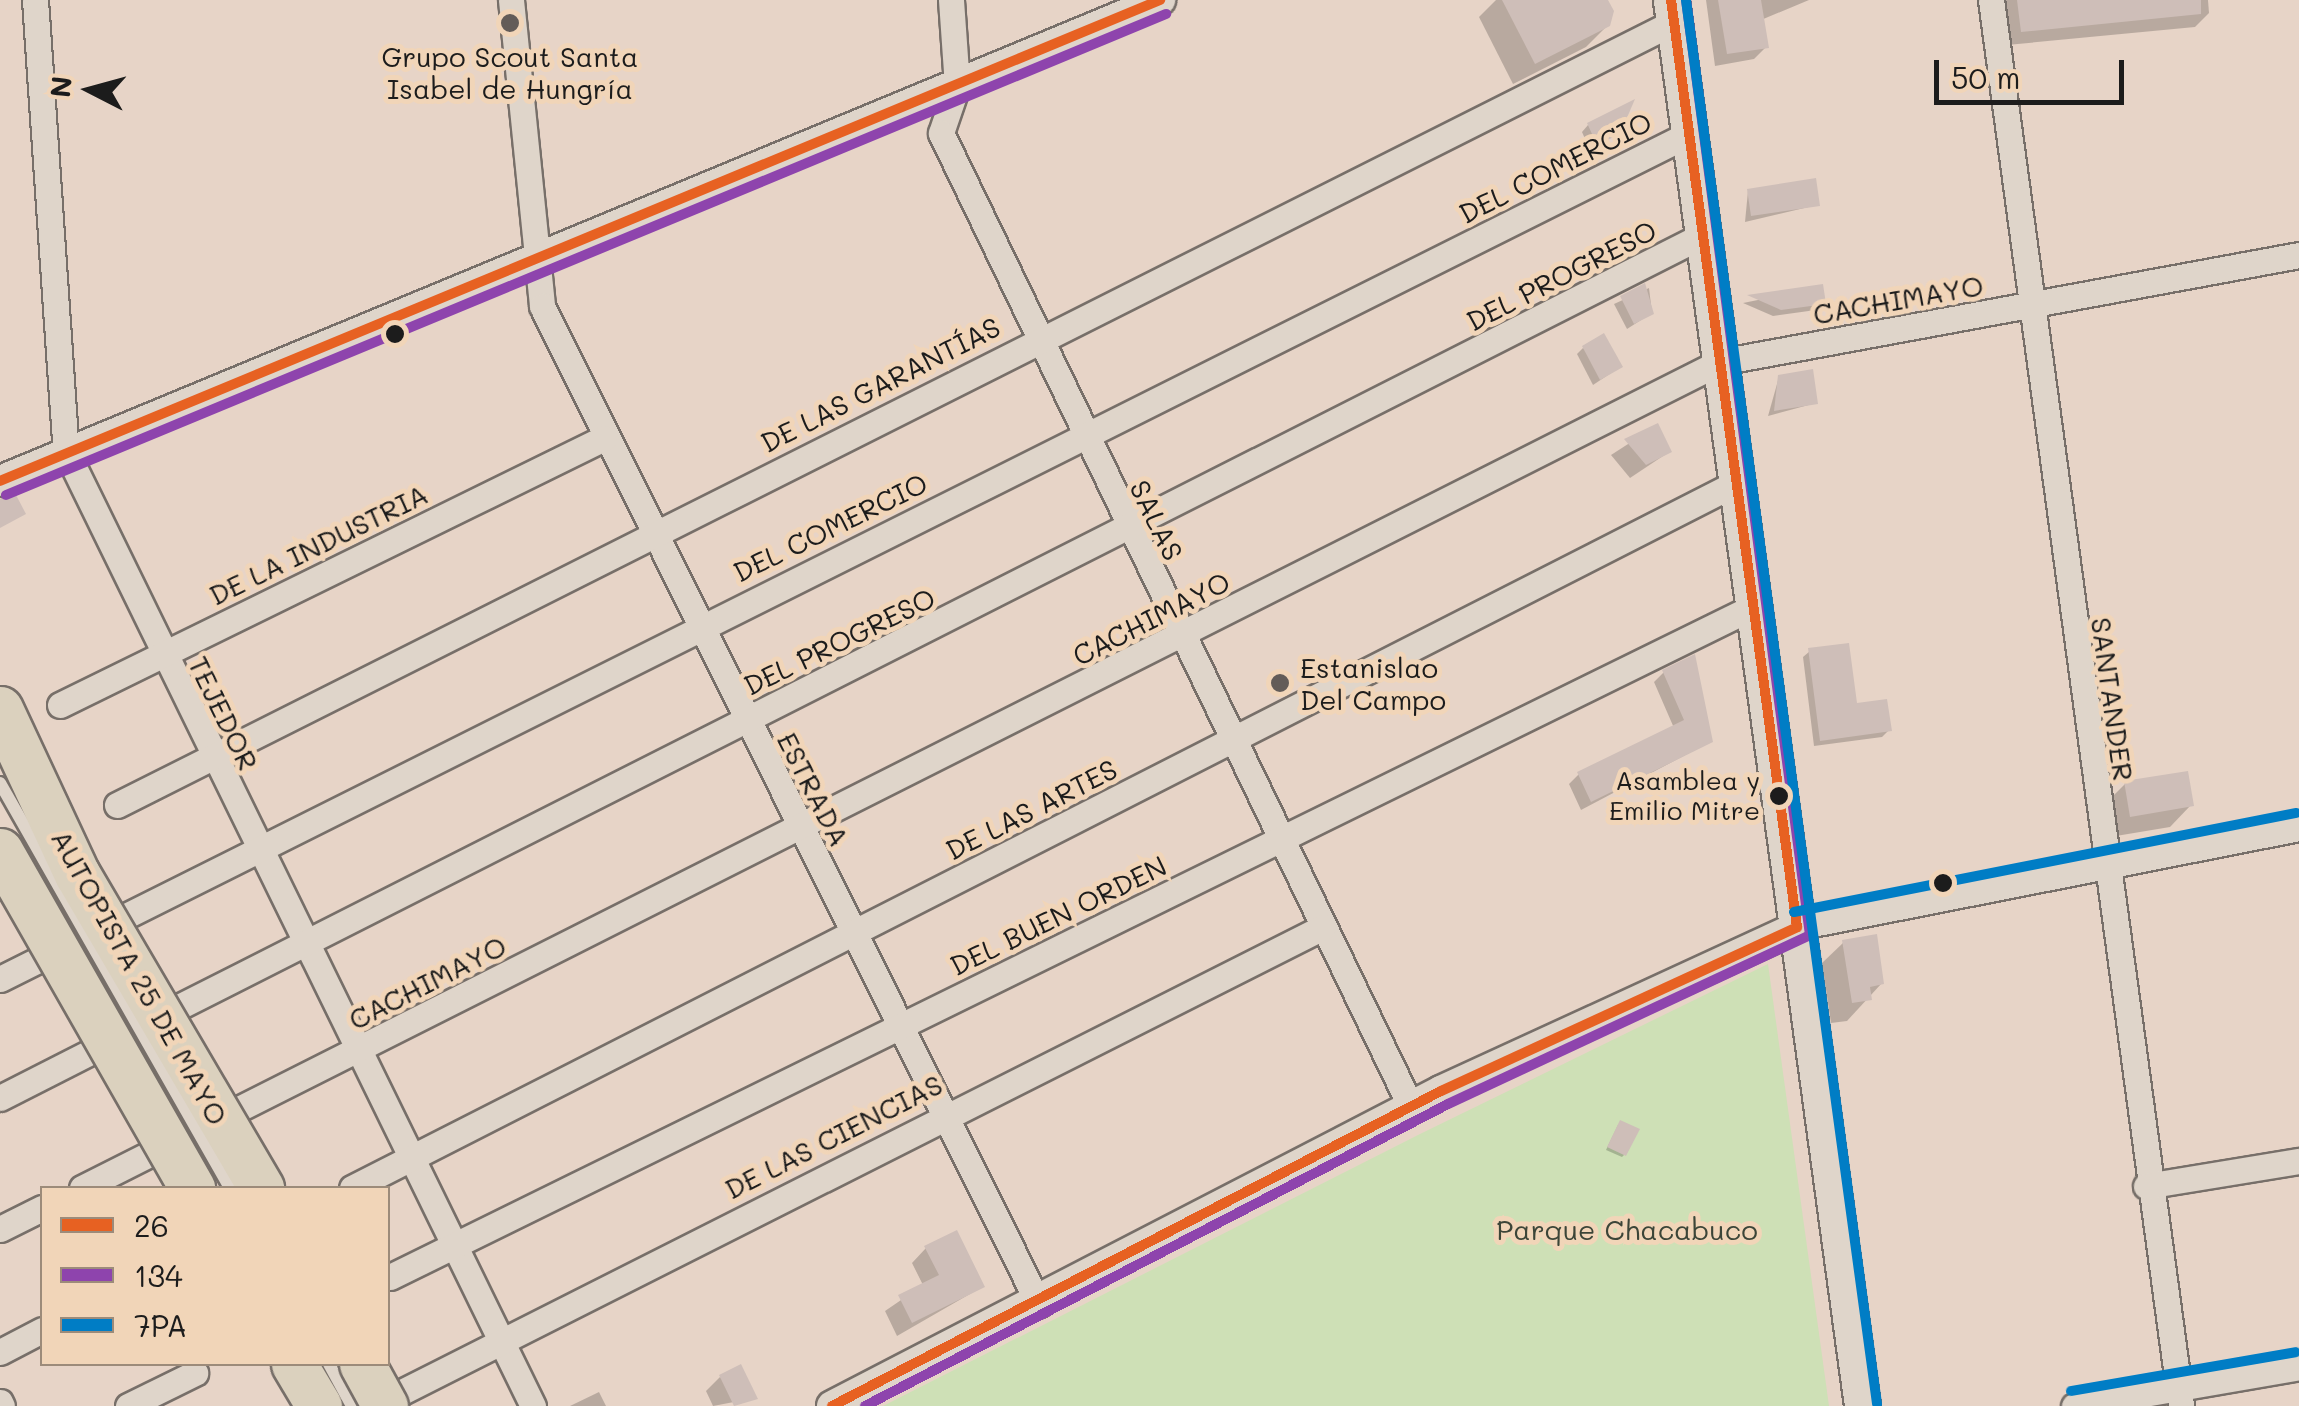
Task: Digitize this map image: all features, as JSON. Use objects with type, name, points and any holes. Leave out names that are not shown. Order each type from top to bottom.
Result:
[{"type":"highway","name":"AUTOPISTA 25 DE MAYO","points":[[0,708],[76,874],[260,1186]]},
{"type":"highway","points":[[0,851],[191,1186]]},
{"type":"highway","points":[[295,1366],[320,1406]]},
{"type":"highway","points":[[363,1366],[385,1406]]},
{"type":"main road","points":[[1672,11],[1862,1406]]},
{"type":"street","name":"TEJEDOR","points":[[36,0],[66,452],[532,1406]]},
{"type":"street","name":"ESTRADA","points":[[511,0],[542,306],[604,438],[1039,1304]]},
{"type":"street","name":"SALAS","points":[[951,0],[958,86],[941,132],[1035,339],[1410,1107]]},
{"type":"street","points":[[0,480],[535,262],[1160,0]]},
{"type":"street","name":"SANTANDER","points":[[1990,0],[2146,1186],[2180,1398]]},
{"type":"street","name":"DE LAS GARANTÍAS","points":[[116,806],[1672,11]]},
{"type":"street","name":"DEL COMERCIO","points":[[0,979],[698,624],[1083,437],[1689,134]]},
{"type":"street","name":"DEL PROGRESO","points":[[0,1098],[746,720],[1130,532],[1702,235]]},
{"type":"street","name":"CACHIMAYO","points":[[86,1186],[1720,362],[2299,255]]},
{"type":"street","name":"DE LA INDUSTRIA","points":[[60,705],[604,438]]},
{"type":"street","name":"DE LAS ARTES","points":[[356,1186],[1736,483]]},
{"type":"street","name":"DEL BUEN ORDEN","points":[[390,1277],[1754,607]]},
{"type":"street","points":[[832,1406],[1039,1304],[1410,1107],[1796,927],[2104,863],[2299,828]]},
{"type":"street","name":"DE LAS CIENCIAS","points":[[374,1406],[942,1112],[1323,927]]},
{"type":"street","points":[[2146,1186],[2299,1161]]},
{"type":"street","points":[[0,1229],[40,1209]]},
{"type":"street","points":[[0,1352],[40,1331]]},
{"type":"street","points":[[2074,1406],[2180,1398],[2299,1366]]},
{"type":"street","points":[[128,1406],[194,1373]]},
{"type":"lane","points":[[0,783],[50,885],[229,1186]]},
{"type":"lane","points":[[330,1366],[352,1406]]},
{"type":"green space","name":"Parque Chacabuco","points":[[1768,964],[1829,1406],[883,1406],[1420,1134]]},
{"type":"building","points":[[1502,0],[1608,0],[1614,11],[1610,26],[1535,64]]},
{"type":"building","points":[[1718,0],[1761,0],[1769,48],[1727,54]]},
{"type":"building","points":[[2017,0],[2201,0],[2201,14],[2021,32]]},
{"type":"building","points":[[1635,99],[1620,134],[1597,145],[1587,123]]},
{"type":"building","points":[[1816,178],[1820,206],[1751,216],[1747,189]]},
{"type":"building","points":[[1645,283],[1654,314],[1634,324],[1620,296]]},
{"type":"building","points":[[1823,284],[1826,304],[1781,310],[1747,295]]},
{"type":"building","points":[[1604,333],[1623,367],[1600,380],[1582,346]]},
{"type":"building","points":[[1813,369],[1818,404],[1774,411],[1778,375]]},
{"type":"building","points":[[1658,423],[1672,452],[1646,465],[1624,439]]},
{"type":"building","points":[[16,495],[26,514],[0,528],[0,499]]},
{"type":"building","points":[[1849,643],[1857,703],[1887,699],[1892,731],[1820,741],[1808,648]]},
{"type":"building","points":[[1695,654],[1713,742],[1591,802],[1577,772],[1684,720],[1662,670]]},
{"type":"building","points":[[2188,771],[2194,806],[2130,817],[2124,781]]},
{"type":"building","points":[[1877,934],[1884,984],[1870,987],[1872,1000],[1852,1003],[1842,940]]},
{"type":"building","points":[[1620,1120],[1640,1129],[1626,1156],[1607,1147]]},
{"type":"building","points":[[957,1230],[985,1287],[912,1323],[898,1295],[939,1275],[924,1246]]},
{"type":"building","points":[[741,1364],[758,1399],[734,1406],[719,1375]]},
{"type":"transit line","name":"26","points":[[0,481],[1160,0]]},
{"type":"transit line","name":"26","points":[[832,1406],[1441,1091],[1797,927],[1671,0]]},
{"type":"transit line","name":"134","points":[[865,1406],[1448,1104],[1810,935],[1686,0]]},
{"type":"transit line","name":"7PA","points":[[1686,0],[1877,1404]]},
{"type":"transit line","name":"134","points":[[6,495],[1166,14]]},
{"type":"transit line","name":"7PA","points":[[1794,912],[2296,813]]},
{"type":"transit line","name":"7PA","points":[[2071,1391],[2296,1352]]},
{"type":"place","name":"Grupo Scout Santa Isabel de Hungría","points":[[510,23]]},
{"type":"place","name":"Estanislao Del Campo","points":[[1280,683]]},
{"type":"place","name":"Asamblea y Emilio Mitre","points":[[1779,796]]}]
